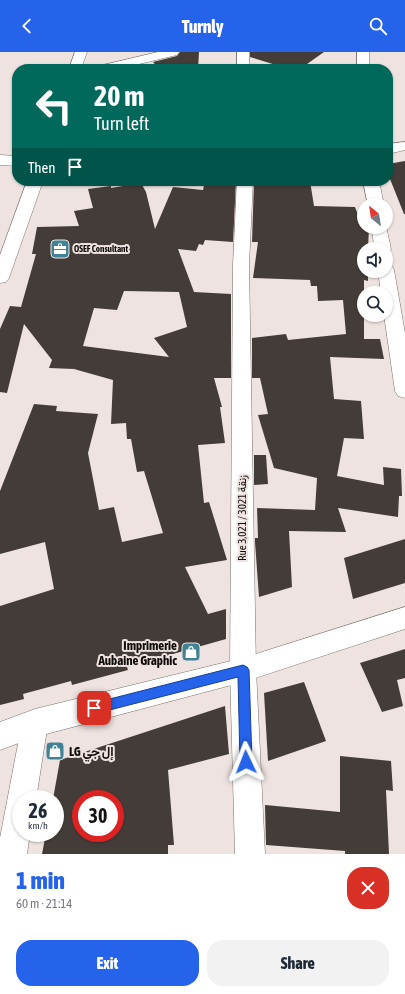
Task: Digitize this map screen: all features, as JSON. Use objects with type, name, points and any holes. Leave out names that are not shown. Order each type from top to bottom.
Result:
[{"type":"main road","points":[[393,148],[405,146]]},
{"type":"main road","points":[[0,160],[12,161]]},
{"type":"main road","points":[[0,736],[35,723],[243,670],[405,618]]},
{"type":"street","points":[[77,64],[81,52]]},
{"type":"street","points":[[124,64],[173,52]]},
{"type":"street","points":[[243,52],[243,64]]},
{"type":"street","points":[[363,52],[363,64]]},
{"type":"street","points":[[0,278],[33,186]]},
{"type":"street","name":"Rue 3,021 / زنقة 3021","points":[[245,186],[241,265],[243,670],[250,854]]},
{"type":"street","points":[[372,186],[375,198]]},
{"type":"street","points":[[387,278],[405,391]]},
{"type":"street","points":[[24,790],[35,723]]},
{"type":"street","points":[[12,854],[14,842]]},
{"type":"building","points":[[180,52],[199,52],[198,64],[155,64],[153,62],[177,56]]},
{"type":"building","points":[[250,52],[324,52],[307,64],[273,64],[250,57]]},
{"type":"building","points":[[405,161],[405,214],[393,186],[393,163]]},
{"type":"building","points":[[111,186],[111,188],[123,186],[143,186],[146,192],[155,229],[173,187],[203,190],[204,186],[236,186],[233,242],[205,240],[203,245],[199,244],[196,251],[178,249],[194,292],[231,294],[231,378],[214,378],[222,407],[220,407],[225,443],[198,445],[204,503],[209,502],[227,560],[185,567],[208,614],[226,609],[226,639],[127,667],[128,670],[72,685],[71,681],[23,694],[24,699],[0,705],[0,606],[54,589],[45,542],[0,554],[0,491],[34,404],[57,406],[56,411],[98,414],[88,453],[99,510],[114,507],[122,542],[163,533],[144,471],[137,472],[131,439],[127,439],[126,423],[111,424],[113,380],[74,369],[49,368],[52,360],[24,324],[7,393],[0,392],[0,329],[10,306],[21,307],[36,254],[32,254],[37,227],[79,226],[74,211],[93,208],[88,189]],"holes":[[[124,291],[179,292],[187,327],[154,338],[169,357],[83,346],[94,308],[117,310]]]},
{"type":"building","points":[[254,186],[311,186],[314,206],[355,207],[357,212],[357,234],[369,234],[368,242],[357,242],[357,278],[368,278],[368,281],[364,280],[364,286],[357,286],[357,322],[364,322],[364,339],[380,339],[384,359],[330,357],[334,399],[361,401],[364,439],[344,438],[337,476],[384,485],[383,467],[401,469],[402,496],[399,496],[398,517],[338,508],[346,532],[289,531],[292,587],[259,597],[255,542],[255,538],[258,538],[257,508],[315,510],[317,478],[274,468],[258,415],[268,414],[260,378],[252,378],[252,338],[286,334],[288,340],[346,334],[343,300],[318,301],[317,286],[311,286],[310,280],[253,278],[258,242],[252,242]]},
{"type":"building","points":[[254,455],[266,455],[268,484],[254,485]]},
{"type":"building","points":[[405,539],[405,583],[353,599],[344,558]]},
{"type":"building","points":[[405,649],[405,678],[397,680],[403,706],[382,712],[360,663]]},
{"type":"building","points":[[304,682],[326,741],[268,761],[264,693]]},
{"type":"building","points":[[225,706],[229,754],[168,770],[174,845],[168,845],[168,854],[42,854],[44,842],[64,842],[64,790],[55,790],[60,760]]},
{"type":"building","points":[[340,756],[391,761],[393,791],[386,790],[389,854],[345,854],[345,851],[266,845],[265,805],[340,812]]},
{"type":"place","name":"OSEF Consultant","points":[[60,249]]},
{"type":"place","name":"Imprimerie Aubaine Graphic","points":[[191,652]]},
{"type":"place","name":"LG إل جي","points":[[55,751]]},
{"type":"route","points":[[94,708],[243,670],[246,762]]}]
